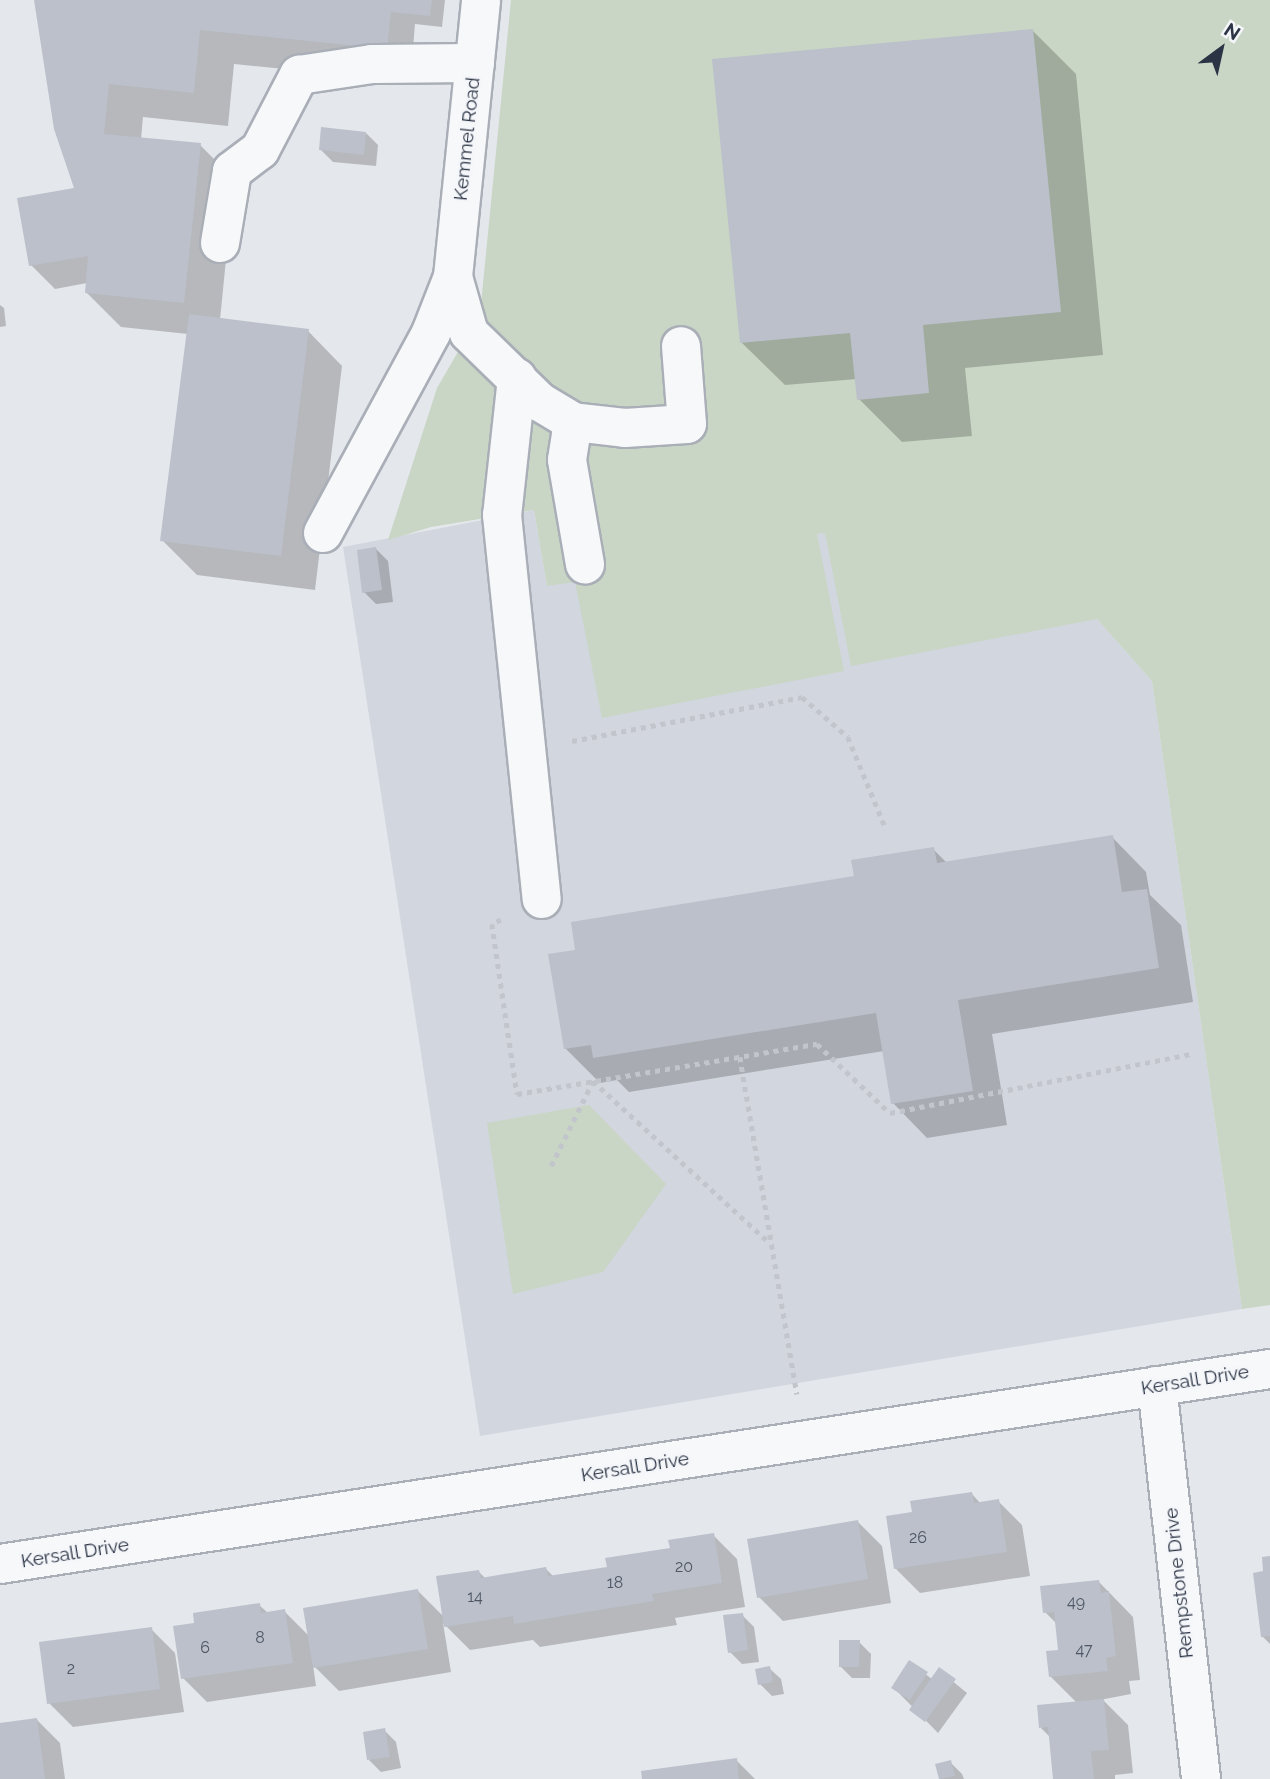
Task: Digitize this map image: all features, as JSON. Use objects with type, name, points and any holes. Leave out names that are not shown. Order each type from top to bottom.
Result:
[{"type":"street","name":"Kemmel Road","points":[[453,278],[481,0]]},
{"type":"street","points":[[220,243],[232,171],[260,150],[299,75],[372,64],[475,63]]},
{"type":"street","points":[[453,278],[469,333],[540,402],[573,422],[625,428],[687,424],[681,346]]},
{"type":"street","points":[[323,533],[431,333],[453,278]]},
{"type":"street","points":[[517,378],[502,515],[542,899]]},
{"type":"street","points":[[573,422],[566,460],[585,564]]},
{"type":"street","name":"Kersall Drive","points":[[0,1564],[1270,1369]]},
{"type":"street","name":"Rempstone Drive","points":[[1157,1386],[1201,1779]]},
{"type":"path","points":[[526,749],[802,697],[848,737],[886,830]]},
{"type":"path","points":[[542,899],[492,924],[517,1094],[817,1044],[890,1113],[1191,1054]]},
{"type":"path","points":[[740,1057],[799,1403]]},
{"type":"path","points":[[551,1166],[593,1081]]},
{"type":"path","points":[[593,1081],[772,1245]]},
{"type":"shaded area","points":[[1070,485],[1097,619],[1152,681],[1242,1309],[480,1436],[343,547],[534,510],[547,586]]},
{"type":"green space","points":[[511,0],[1270,0],[1270,1305],[1242,1309],[1152,681],[1097,619],[851,666],[825,533],[817,534],[844,671],[602,718],[575,582],[547,586],[534,510],[431,527],[388,540],[437,388],[480,314]]},
{"type":"green space","points":[[589,1105],[666,1184],[603,1272],[513,1294],[487,1123]]},
{"type":"building","points":[[34,0],[432,0],[430,16],[391,12],[387,49],[200,30],[194,93],[109,84],[104,134],[201,143],[184,303],[85,293],[88,256],[29,266],[17,198],[74,188],[54,129]]},
{"type":"building","points":[[1033,29],[1061,312],[923,325],[929,393],[857,400],[850,333],[740,343],[712,59]]},
{"type":"building","points":[[321,127],[366,132],[364,155],[319,150]]},
{"type":"building","points":[[189,314],[309,329],[281,556],[160,541]]},
{"type":"building","points":[[376,547],[382,590],[362,593],[357,550]]},
{"type":"building","points":[[1113,835],[1122,892],[1147,889],[1159,968],[958,1000],[973,1091],[891,1104],[876,1013],[593,1058],[591,1045],[564,1049],[548,954],[575,950],[571,922],[854,876],[851,860],[934,847],[937,863]]},
{"type":"building","points":[[972,1492],[974,1503],[999,1499],[1007,1552],[894,1569],[886,1516],[912,1512],[910,1501]]},
{"type":"building","points":[[858,1520],[868,1579],[757,1598],[747,1539]]},
{"type":"building","points":[[714,1533],[722,1583],[652,1594],[654,1601],[514,1624],[513,1616],[444,1627],[436,1576],[479,1570],[481,1578],[546,1567],[548,1576],[607,1567],[605,1558],[670,1548],[668,1540]]},
{"type":"building","points":[[1270,1556],[1270,1636],[1261,1637],[1253,1573],[1263,1571],[1262,1557]]},
{"type":"building","points":[[1099,1580],[1101,1593],[1109,1591],[1116,1656],[1106,1658],[1108,1671],[1049,1677],[1046,1651],[1058,1650],[1054,1612],[1043,1613],[1040,1586]]},
{"type":"building","points":[[418,1589],[428,1649],[313,1668],[303,1608]]},
{"type":"building","points":[[260,1603],[261,1613],[285,1609],[293,1663],[181,1679],[173,1626],[194,1623],[193,1613]]},
{"type":"building","points":[[743,1613],[748,1650],[728,1653],[723,1615]]},
{"type":"building","points":[[152,1627],[160,1689],[47,1704],[39,1642]]},
{"type":"building","points":[[839,1640],[860,1640],[859,1667],[839,1667]]},
{"type":"building","points":[[909,1660],[928,1672],[910,1700],[891,1688]]},
{"type":"building","points":[[770,1666],[773,1682],[758,1685],[755,1669]]},
{"type":"building","points":[[939,1667],[956,1679],[925,1722],[909,1710]]},
{"type":"building","points":[[1104,1699],[1109,1750],[1091,1751],[1094,1779],[1053,1779],[1048,1727],[1039,1728],[1037,1705]]},
{"type":"building","points":[[37,1718],[45,1779],[0,1779],[0,1723]]},
{"type":"building","points":[[385,1728],[390,1757],[367,1760],[363,1732]]},
{"type":"building","points":[[737,1758],[739,1779],[642,1779],[641,1771]]},
{"type":"building","points":[[951,1760],[955,1776],[939,1779],[935,1764]]}]
